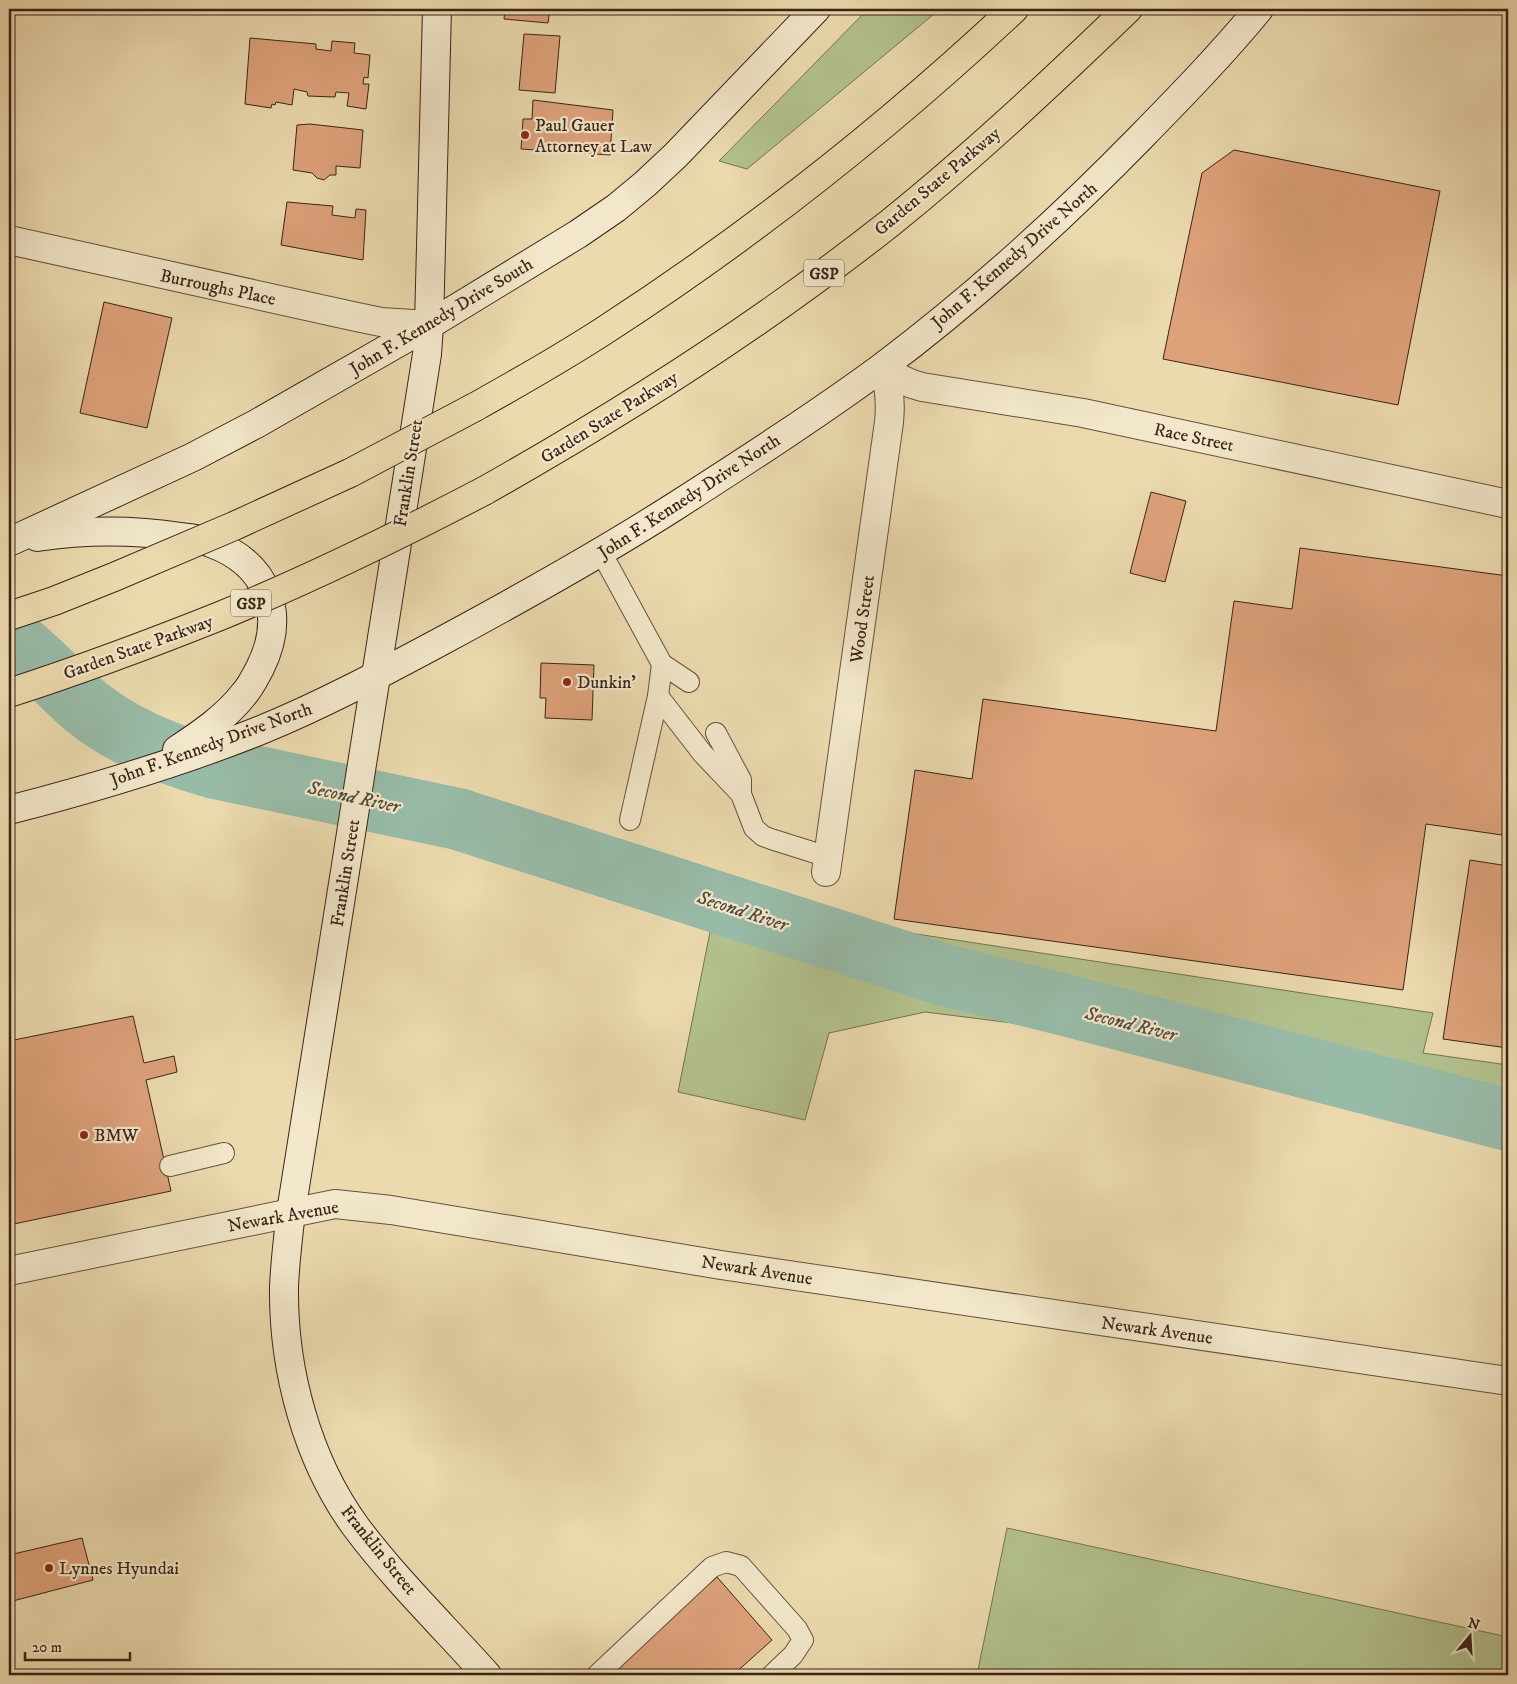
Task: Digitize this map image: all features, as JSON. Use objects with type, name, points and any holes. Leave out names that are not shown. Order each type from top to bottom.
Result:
[{"type":"highway","points":[[9,616],[54,601],[114,577],[350,473],[475,408],[601,333],[747,233],[842,160],[894,117],[1014,9]]},
{"type":"highway","name":"Garden State Parkway","points":[[9,693],[98,663],[227,613],[337,564],[484,491],[567,444],[678,375],[739,334],[838,263],[891,222],[1038,96],[1128,9]]},
{"type":"main road","name":"Franklin Street","points":[[437,9],[430,325],[291,1212],[284,1288],[291,1367],[300,1405],[309,1436],[322,1468],[338,1499],[379,1555],[486,1675]]},
{"type":"main road","name":"John F. Kennedy Drive South","points":[[11,541],[193,457],[256,424],[430,325],[578,234],[623,202],[652,178],[706,125],[816,9]]},
{"type":"main road","name":"John F. Kennedy Drive North","points":[[9,810],[130,777],[260,730],[375,677],[532,593],[722,476],[836,400],[883,366],[971,296],[1064,214],[1176,102],[1259,9]]},
{"type":"main road","name":"Burroughs Place","points":[[9,240],[381,322],[430,325]]},
{"type":"main road","name":"Race Street","points":[[883,366],[896,378],[922,387],[1083,413],[1508,504]]},
{"type":"main road","name":"Wood Street","points":[[827,865],[889,422],[891,396],[883,366]]},
{"type":"main road","points":[[11,541],[68,534],[147,533],[209,542],[226,549],[242,560],[255,571],[264,583],[273,616],[271,638],[265,657],[244,694],[220,719],[200,735],[130,777]]},
{"type":"main road","name":"Newark Avenue","points":[[9,1271],[335,1204],[391,1210],[721,1265],[1508,1381]]},
{"type":"lane","points":[[601,552],[662,664],[689,682]]},
{"type":"lane","points":[[630,820],[658,696],[662,664]]},
{"type":"lane","points":[[658,696],[703,754],[741,794]]},
{"type":"lane","points":[[716,733],[741,780],[741,794],[754,828],[763,836],[827,865]]},
{"type":"lane","points":[[170,1166],[224,1153]]},
{"type":"lane","points":[[597,1675],[712,1567],[726,1562],[742,1566],[797,1629],[803,1640],[793,1655],[772,1675]]},
{"type":"green space","points":[[868,9],[940,9],[747,169],[719,161]]},
{"type":"green space","points":[[711,927],[910,933],[1433,1013],[1423,1053],[1508,1065],[1508,1120],[1245,1052],[925,1012],[829,1033],[805,1120],[678,1092]]},
{"type":"green space","points":[[1007,1528],[1508,1637],[1508,1675],[977,1675]]},
{"type":"building","points":[[505,9],[550,9],[548,23],[504,19]]},
{"type":"building","points":[[553,9],[581,9],[580,12]]},
{"type":"building","points":[[524,34],[560,36],[555,93],[519,90]]},
{"type":"building","points":[[250,38],[316,44],[316,49],[331,51],[332,41],[355,43],[354,53],[370,55],[368,78],[364,77],[363,84],[369,84],[366,109],[347,106],[349,93],[336,92],[335,97],[308,96],[307,92],[294,89],[292,105],[276,102],[275,105],[272,104],[271,108],[245,104]]},
{"type":"building","points":[[533,100],[613,110],[610,155],[521,149],[523,119],[532,119]]},
{"type":"building","points":[[310,124],[363,130],[360,168],[336,166],[336,175],[330,175],[324,180],[317,178],[312,173],[293,170],[297,125]]},
{"type":"building","points":[[1234,150],[1440,191],[1398,405],[1163,359],[1202,173]]},
{"type":"building","points":[[287,202],[333,206],[332,215],[355,218],[356,209],[366,210],[363,260],[281,245]]},
{"type":"building","points":[[104,302],[172,318],[147,428],[80,413]]},
{"type":"building","points":[[1151,492],[1186,501],[1165,582],[1130,573]]},
{"type":"building","points":[[1300,548],[1508,576],[1508,788],[1502,835],[1426,824],[1403,990],[894,919],[915,770],[972,779],[983,699],[1216,731],[1234,601],[1292,609]]},
{"type":"building","name":"Dunkin'","points":[[541,663],[594,665],[592,720],[545,718],[546,698],[540,698]]},
{"type":"building","points":[[1470,860],[1508,866],[1508,1048],[1443,1039]]},
{"type":"building","name":"BMW","points":[[133,1016],[144,1063],[174,1056],[177,1072],[146,1080],[171,1191],[9,1225],[9,1041]]},
{"type":"building","name":"Lynnes Hyundai","points":[[82,1538],[93,1580],[9,1602],[9,1555]]},
{"type":"building","points":[[717,1577],[772,1640],[733,1675],[606,1675]]},
{"type":"waterway","name":"Second River","points":[[9,637],[29,653],[75,698],[100,717],[130,736],[163,751],[197,763],[458,819],[944,975],[1508,1120]]},
{"type":"place","name":"Paul Gauer Attorney at Law","points":[[525,135]]},
{"type":"place","name":"Dunkin'","points":[[567,682]]},
{"type":"place","name":"BMW","points":[[84,1135]]},
{"type":"place","name":"Lynnes Hyundai","points":[[49,1568]]}]
